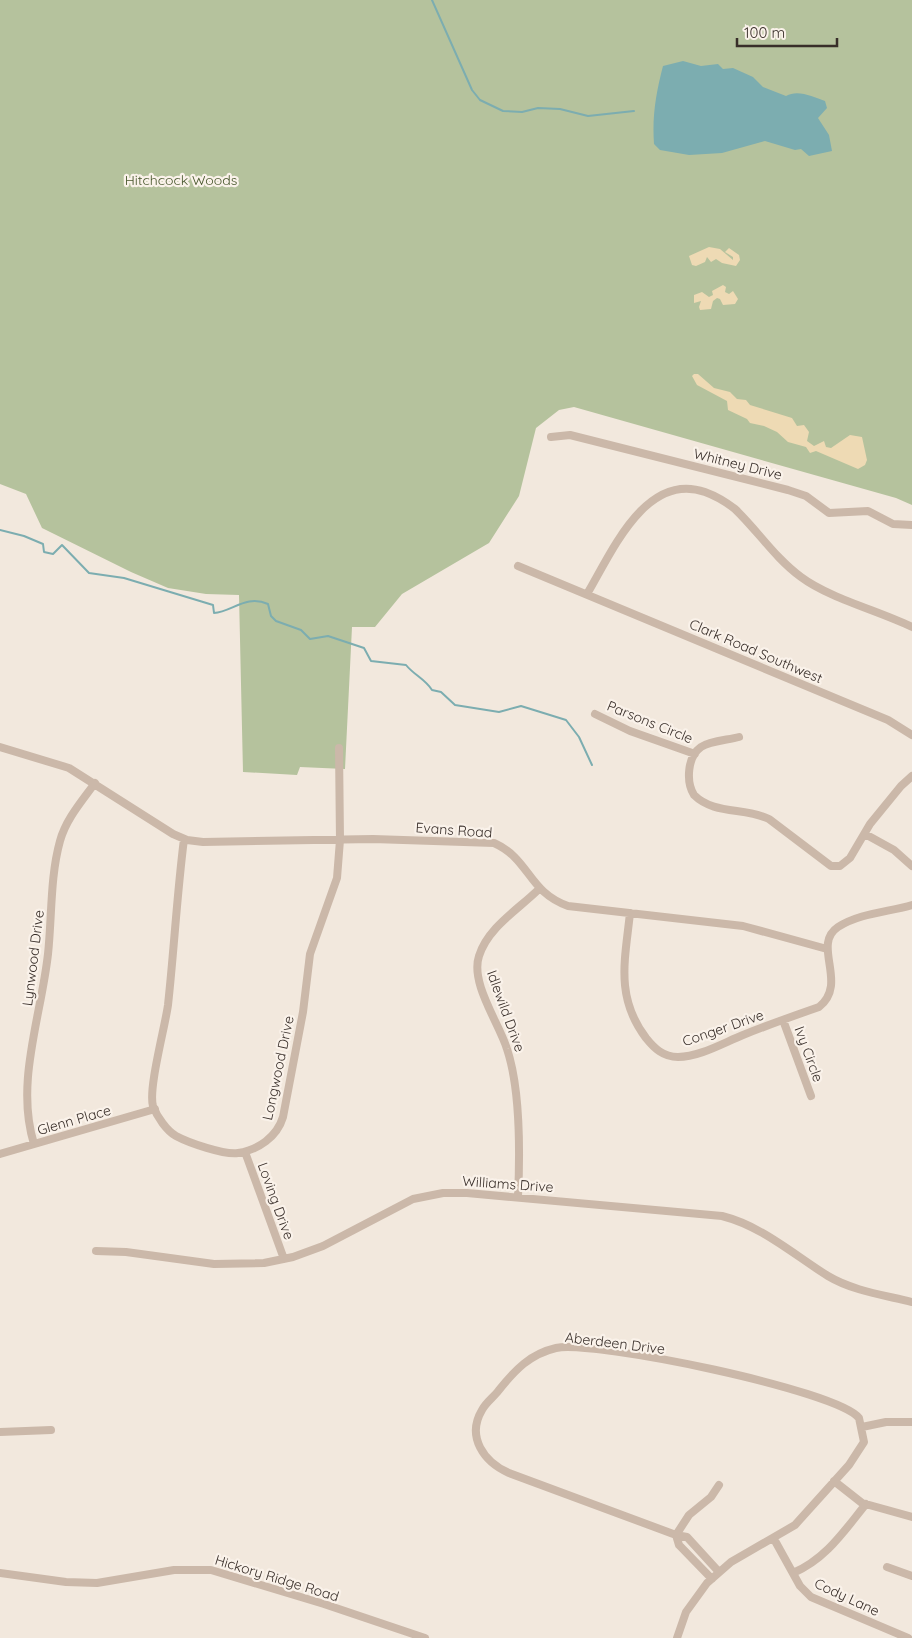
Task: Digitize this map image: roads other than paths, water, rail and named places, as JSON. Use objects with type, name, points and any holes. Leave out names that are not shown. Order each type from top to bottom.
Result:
[{"type":"street","name":"Whitney Drive","points":[[551,437],[570,435],[788,490],[806,496],[829,513],[868,511],[893,524],[912,525]]},
{"type":"street","points":[[588,594],[620,538],[649,503],[666,492],[679,488],[693,489],[711,494],[734,509],[783,563],[803,579],[912,627]]},
{"type":"street","name":"Clark Road Southwest","points":[[518,566],[888,720],[912,735]]},
{"type":"street","name":"Parsons Circle","points":[[595,714],[630,731],[695,754]]},
{"type":"street","points":[[739,737],[705,745],[695,754],[689,782],[691,791],[699,800],[708,805],[764,816],[831,866],[843,864],[859,846],[865,834],[895,794],[912,776]]},
{"type":"street","name":"Evans Road","points":[[0,747],[58,763],[95,783],[173,834],[184,839],[202,842],[456,840],[494,843],[507,850],[518,860],[539,888],[550,898],[568,906],[743,926],[827,949]]},
{"type":"street","name":"Longwood Drive","points":[[245,1152],[270,1139],[280,1128],[303,1012],[310,954],[335,888],[340,840],[339,748]]},
{"type":"street","name":"Lynwood Drive","points":[[34,1144],[27,1120],[26,1083],[45,978],[58,850],[67,824],[95,783]]},
{"type":"street","points":[[865,834],[894,850],[912,866]]},
{"type":"street","points":[[184,839],[168,1007],[152,1096],[155,1109],[165,1126],[176,1136],[226,1152],[245,1152]]},
{"type":"street","name":"Idlewild Drive","points":[[518,1197],[520,1156],[512,1069],[506,1046],[478,981],[477,963],[481,951],[494,930],[539,888]]},
{"type":"street","points":[[827,949],[830,936],[843,924],[871,914],[912,905]]},
{"type":"street","name":"Conger Drive","points":[[630,913],[624,980],[626,997],[637,1024],[655,1049],[673,1056],[685,1056],[818,1007],[826,1000],[832,980],[827,949]]},
{"type":"street","name":"Ivy Circle","points":[[783,1020],[812,1096]]},
{"type":"street","name":"Glenn Place","points":[[0,1154],[155,1109]]},
{"type":"street","name":"Loving Drive","points":[[245,1152],[284,1259]]},
{"type":"street","name":"Williams Drive","points":[[96,1251],[126,1252],[214,1264],[264,1263],[284,1259],[323,1246],[404,1203],[423,1196],[455,1192],[710,1214],[735,1219],[756,1229],[838,1281],[860,1289],[912,1302]]},
{"type":"street","name":"Aberdeen Drive","points":[[719,1572],[687,1538],[492,1465],[484,1455],[477,1438],[477,1424],[483,1408],[516,1370],[529,1359],[555,1349],[571,1347],[694,1366],[756,1379],[849,1409],[857,1416],[862,1427]]},
{"type":"street","points":[[677,1638],[686,1612],[719,1572],[740,1556],[774,1539],[795,1525],[834,1481],[862,1446],[864,1437],[862,1427],[886,1422],[912,1422]]},
{"type":"street","points":[[0,1432],[51,1430]]},
{"type":"street","points":[[834,1481],[856,1499],[866,1504],[912,1517]]},
{"type":"street","points":[[712,1579],[679,1545],[676,1535],[689,1515],[710,1497],[719,1485]]},
{"type":"street","points":[[793,1573],[811,1564],[824,1554],[866,1504]]},
{"type":"street","name":"Cody Lane","points":[[774,1539],[804,1591],[811,1598],[908,1638]]},
{"type":"street","points":[[887,1567],[912,1576]]},
{"type":"street","name":"Hickory Ridge Road","points":[[0,1573],[66,1582],[97,1583],[174,1570],[211,1570],[324,1604],[425,1638]]},
{"type":"water","points":[[683,61],[701,66],[718,64],[723,69],[733,68],[753,77],[763,87],[786,96],[800,93],[825,101],[827,108],[818,118],[829,135],[832,151],[809,156],[801,149],[795,150],[765,141],[722,153],[689,155],[660,150],[654,144],[654,114],[663,66]]},
{"type":"waterway","points":[[432,0],[472,90],[480,100],[503,111],[522,112],[538,108],[560,109],[588,116],[634,111]]},
{"type":"waterway","points":[[0,530],[24,536],[43,544],[44,552],[53,554],[62,545],[89,573],[124,578],[213,605],[214,613],[246,602],[260,601],[268,604],[271,616],[276,621],[301,630],[310,639],[328,636],[364,648],[371,661],[406,665],[432,690],[441,692],[455,705],[499,712],[521,706],[566,720],[579,737],[592,765]]},
{"type":"park label","name":"Hitchcock Woods","points":[[181,180]]}]
